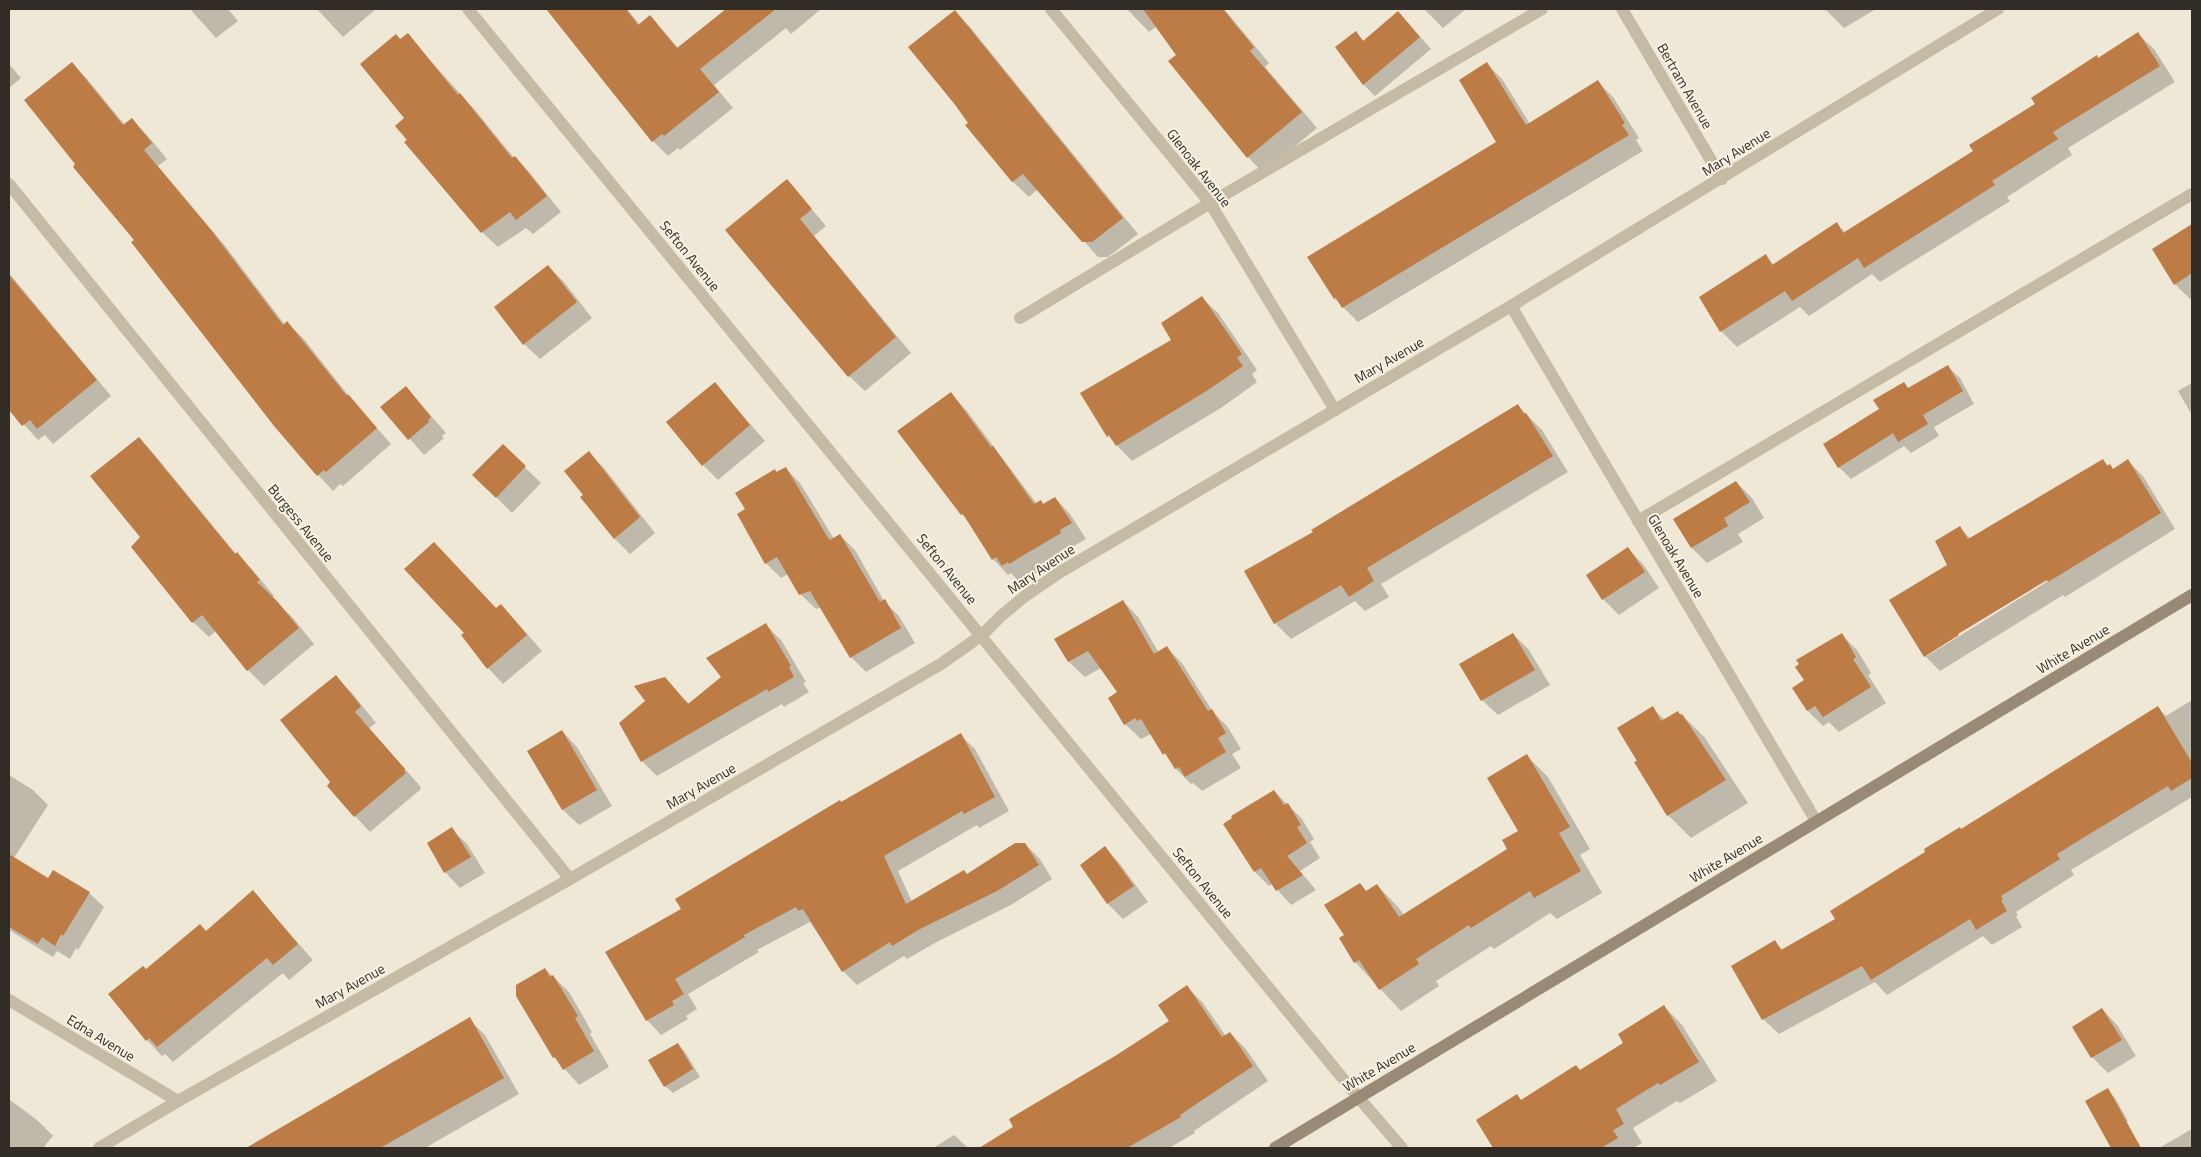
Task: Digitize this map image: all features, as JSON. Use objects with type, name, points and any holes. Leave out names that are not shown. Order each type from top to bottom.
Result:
[{"type":"street","name":"Sefton Avenue","points":[[468,9],[1358,1097],[1402,1148]]},
{"type":"street","name":"Glenoak Avenue","points":[[1051,9],[1210,203],[1335,410]]},
{"type":"street","points":[[1020,318],[1210,203],[1542,9]]},
{"type":"street","name":"Bertram Avenue","points":[[1622,9],[1722,179]]},
{"type":"street","name":"Mary Avenue","points":[[99,1148],[178,1101],[570,879],[941,664],[982,636],[1001,616],[1025,596],[1054,576],[1512,306],[1998,9]]},
{"type":"street","name":"Burgess Avenue","points":[[9,184],[570,879]]},
{"type":"street","points":[[1638,521],[2192,194]]},
{"type":"street","name":"Glenoak Avenue","points":[[1512,306],[1816,821]]},
{"type":"street","name":"White Avenue","points":[[1275,1148],[2192,595]]},
{"type":"street","name":"Edna Avenue","points":[[9,1000],[178,1101]]},
{"type":"building","points":[[546,9],[626,9],[638,25],[650,15],[677,48],[726,9],[776,9],[700,69],[719,92],[664,136],[662,134],[652,142]]},
{"type":"building","points":[[1143,9],[1223,9],[1254,47],[1250,51],[1302,112],[1247,158],[1168,61],[1176,55]]},
{"type":"building","points":[[955,10],[1123,218],[1092,242],[1082,242],[1023,174],[1012,182],[965,125],[968,123],[956,106],[908,47]]},
{"type":"building","points":[[1398,11],[1420,37],[1363,85],[1335,47],[1356,31],[1363,41]]},
{"type":"building","points":[[2138,32],[2160,66],[2053,132],[2058,139],[1992,181],[1995,185],[1864,268],[1858,258],[1792,301],[1785,291],[1720,332],[1699,297],[1766,254],[1772,265],[1837,222],[1843,233],[1973,151],[1969,145],[2035,104],[2031,98],[2097,55],[2098,58]]},
{"type":"building","points":[[408,33],[458,95],[460,93],[512,158],[515,156],[547,196],[516,220],[510,212],[481,233],[404,142],[407,140],[395,126],[404,118],[360,64],[396,34],[400,39]]},
{"type":"building","points":[[72,62],[123,125],[132,118],[152,143],[144,150],[211,230],[283,325],[287,321],[347,396],[348,394],[377,428],[326,472],[324,470],[317,476],[274,426],[131,242],[134,240],[73,167],[75,164],[24,100]]},
{"type":"building","points":[[1487,62],[1526,125],[1598,80],[1625,123],[1622,125],[1629,135],[1342,308],[1336,298],[1334,299],[1307,257],[1496,142],[1459,80]]},
{"type":"building","points":[[787,179],[812,209],[800,219],[896,337],[848,377],[725,230]]},
{"type":"building","points":[[2192,224],[2192,273],[2174,285],[2152,249]]},
{"type":"building","points":[[548,265],[577,302],[523,345],[494,307]]},
{"type":"building","points":[[9,275],[97,380],[37,429],[30,420],[22,426],[9,410]]},
{"type":"building","points":[[1202,296],[1242,354],[1237,358],[1243,366],[1205,392],[1116,446],[1109,435],[1107,437],[1080,393],[1171,340],[1161,323]]},
{"type":"building","points":[[1948,365],[1963,391],[1923,415],[1928,424],[1898,442],[1893,433],[1838,468],[1823,444],[1879,409],[1873,400],[1904,382],[1908,388]]},
{"type":"building","points":[[715,382],[750,425],[702,466],[666,422]]},
{"type":"building","points":[[406,386],[431,417],[428,420],[429,422],[408,440],[380,407]]},
{"type":"building","points":[[951,392],[991,447],[993,446],[1034,504],[1041,500],[1043,504],[1055,497],[1072,523],[1060,530],[1061,533],[1009,564],[1008,562],[1002,566],[996,557],[992,560],[963,514],[961,515],[897,431]]},
{"type":"building","points":[[1518,404],[1524,414],[1526,413],[1553,456],[1367,568],[1374,581],[1349,597],[1341,585],[1274,624],[1244,571],[1313,532],[1311,530]]},
{"type":"building","points":[[139,437],[235,554],[237,552],[260,580],[257,582],[277,601],[299,628],[247,671],[202,615],[192,623],[131,547],[140,537],[90,476]]},
{"type":"building","points":[[503,444],[526,466],[496,498],[472,475]]},
{"type":"building","points":[[589,451],[640,517],[614,539],[580,497],[583,495],[564,471]]},
{"type":"building","points":[[2103,459],[2107,466],[2110,464],[2113,469],[2128,459],[2161,513],[1958,634],[1924,657],[1889,600],[1947,565],[1935,541],[1960,526],[1968,539]]},
{"type":"building","points":[[786,467],[828,538],[830,540],[840,534],[880,602],[885,599],[901,628],[850,658],[810,591],[799,595],[777,557],[765,564],[737,514],[745,509],[735,493],[775,469],[776,472]]},
{"type":"building","points":[[1736,481],[1750,502],[1724,518],[1728,526],[1691,548],[1673,519]]},
{"type":"building","points":[[434,542],[496,608],[501,604],[527,635],[487,669],[461,635],[464,633],[404,569]]},
{"type":"building","points":[[1628,547],[1645,572],[1602,600],[1586,575]]},
{"type":"building","points":[[1123,600],[1154,654],[1167,646],[1208,711],[1212,709],[1226,733],[1218,738],[1226,752],[1185,777],[1179,767],[1175,769],[1165,753],[1163,755],[1141,719],[1137,721],[1135,718],[1124,725],[1108,698],[1117,692],[1088,651],[1068,662],[1054,639]]},
{"type":"building","points":[[766,623],[791,666],[789,667],[794,677],[768,692],[767,689],[641,762],[619,723],[645,701],[634,686],[665,677],[688,704],[721,677],[706,658]]},
{"type":"building","points":[[1513,633],[1535,670],[1481,701],[1459,664]]},
{"type":"building","points":[[1842,633],[1856,657],[1853,659],[1871,687],[1823,717],[1815,706],[1807,711],[1792,688],[1804,680],[1795,667],[1799,664],[1796,660]]},
{"type":"building","points":[[336,675],[361,706],[355,712],[405,769],[406,773],[354,817],[327,786],[330,782],[280,720]]},
{"type":"building","points":[[1653,706],[1661,721],[1678,711],[1680,715],[1682,714],[1726,780],[1667,816],[1634,762],[1637,761],[1617,728]]},
{"type":"building","points":[[2158,706],[2192,763],[2192,778],[2171,791],[2168,786],[2057,854],[2060,859],[2001,896],[2007,911],[1976,930],[1970,919],[1871,980],[1862,966],[1762,1020],[1731,966],[1775,940],[1781,950],[1835,919],[1830,911],[1925,852],[1924,849],[1960,827],[1961,829]]},
{"type":"building","points":[[562,730],[597,790],[562,810],[527,751]]},
{"type":"building","points":[[961,733],[995,797],[964,814],[962,811],[884,856],[906,904],[964,870],[967,874],[1015,843],[1025,843],[1039,865],[997,891],[920,929],[892,946],[890,942],[842,972],[803,909],[798,911],[796,907],[744,935],[745,937],[675,979],[684,994],[672,1001],[674,1005],[646,1021],[605,952],[681,909],[675,899],[840,800],[841,802]]},
{"type":"building","points":[[1527,754],[1570,827],[1559,833],[1581,871],[1534,898],[1530,891],[1471,928],[1469,925],[1416,959],[1419,964],[1379,990],[1359,960],[1354,963],[1339,938],[1344,935],[1324,905],[1360,883],[1366,891],[1377,884],[1399,917],[1507,849],[1502,840],[1518,831],[1487,778]]},
{"type":"building","points":[[1274,790],[1284,805],[1288,803],[1301,825],[1297,827],[1307,843],[1287,856],[1303,875],[1276,891],[1261,868],[1254,872],[1223,824],[1232,818],[1231,816]]},
{"type":"building","points":[[452,827],[471,857],[444,873],[427,843]]},
{"type":"building","points":[[1105,846],[1134,886],[1107,904],[1080,865]]},
{"type":"building","points":[[9,854],[48,878],[53,870],[90,892],[55,946],[42,937],[38,944],[9,927]]},
{"type":"building","points":[[253,890],[298,944],[273,965],[267,958],[157,1047],[149,1038],[146,1041],[108,994],[143,966],[146,969],[200,924],[206,931]]},
{"type":"building","points":[[545,968],[550,977],[553,975],[578,1016],[575,1018],[594,1051],[563,1070],[555,1057],[553,1058],[516,996],[516,985]]},
{"type":"building","points":[[1187,985],[1222,1037],[1230,1032],[1253,1066],[1180,1115],[1181,1117],[1127,1148],[979,1148],[1013,1127],[1009,1119],[1115,1056],[1169,1021],[1158,1005]]},
{"type":"building","points":[[1664,1005],[1699,1062],[1660,1085],[1658,1083],[1616,1109],[1624,1124],[1613,1130],[1618,1138],[1601,1148],[1493,1148],[1476,1120],[1517,1094],[1521,1100],[1576,1065],[1580,1070],[1623,1043],[1618,1034]]},
{"type":"building","points":[[2102,1008],[2122,1040],[2091,1058],[2072,1027]]},
{"type":"building","points":[[470,1017],[504,1078],[380,1148],[246,1148]]},
{"type":"building","points":[[678,1043],[693,1069],[664,1087],[648,1060]]},
{"type":"building","points":[[2108,1088],[2141,1148],[2111,1148],[2085,1101]]}]
